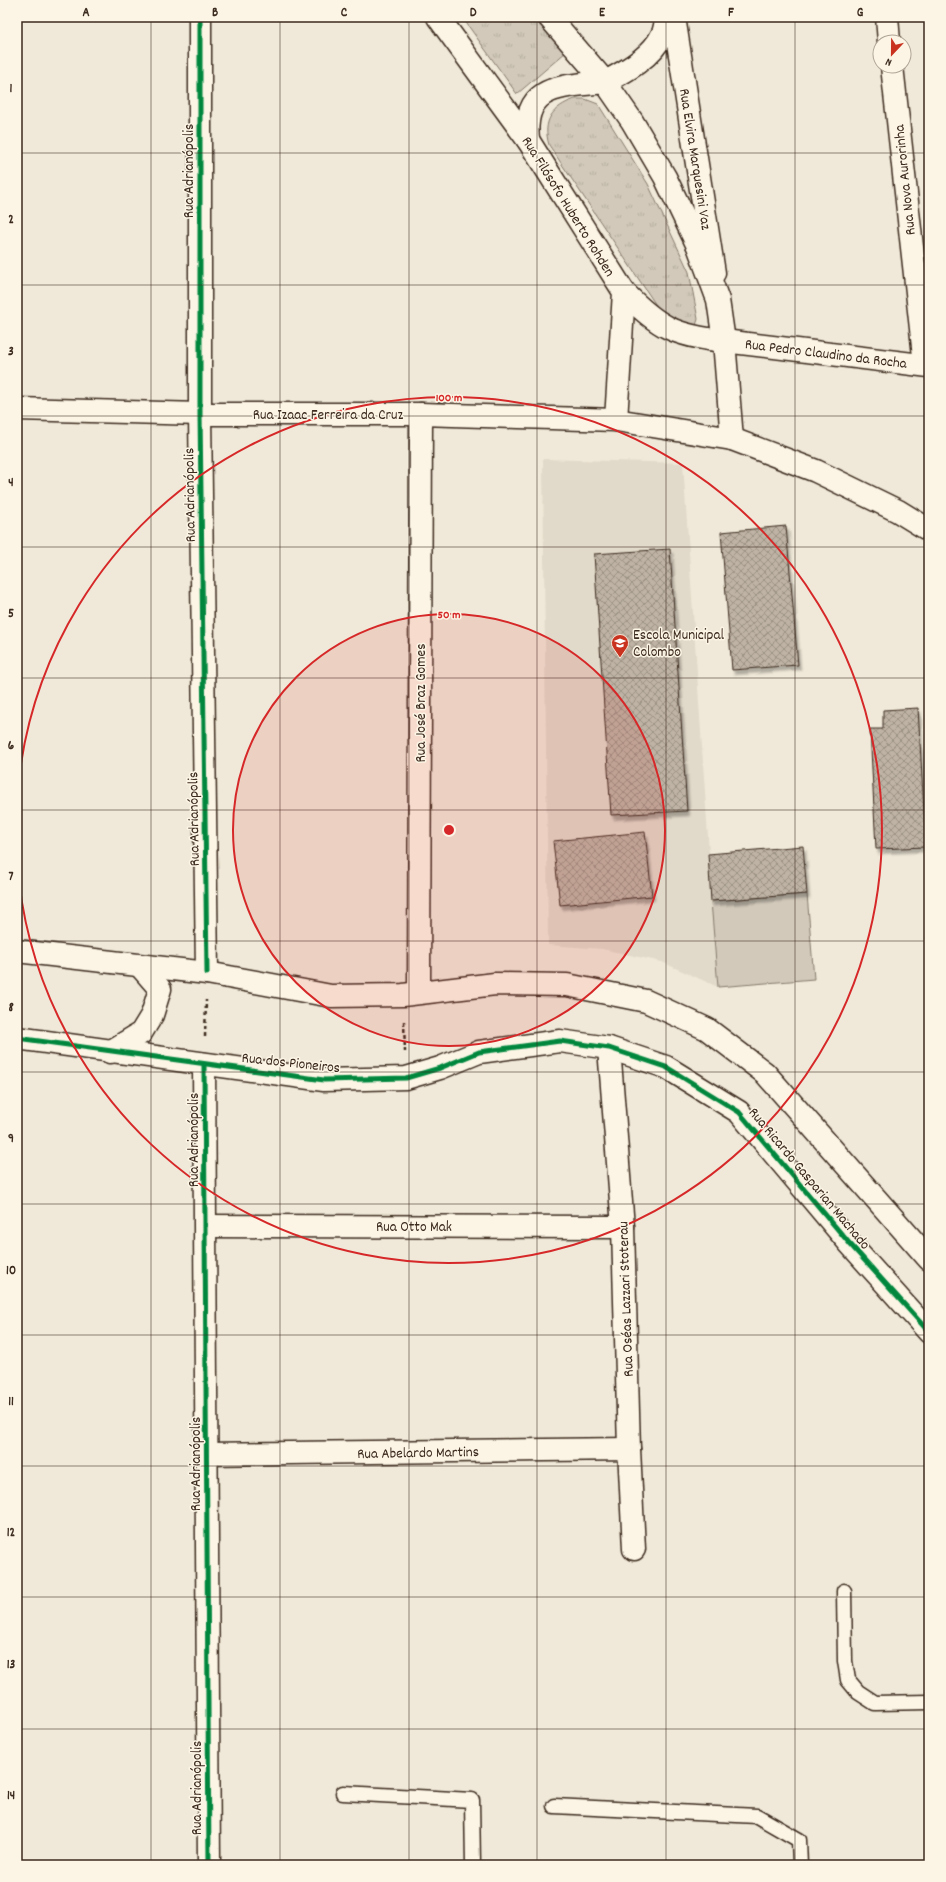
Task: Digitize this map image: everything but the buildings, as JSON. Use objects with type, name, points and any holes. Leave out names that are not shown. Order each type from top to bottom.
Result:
[{"type":"street","name":"Rua Adrianópolis","points":[[200,17],[200,414],[207,973]]},
{"type":"street","name":"Rua Filósofo Huberto Rohden","points":[[438,17],[528,140],[624,292],[616,420]]},
{"type":"street","points":[[549,17],[605,82],[649,148],[675,196],[698,246],[718,300],[724,341],[732,439]]},
{"type":"street","points":[[528,140],[526,124],[530,109],[540,96],[554,88],[605,82],[629,70],[648,54],[662,36],[667,17]]},
{"type":"street","name":"Rua Elvira Marquesini Vaz","points":[[674,17],[718,300]]},
{"type":"street","points":[[887,17],[888,34]]},
{"type":"street","name":"Rua Nova Aurorinha","points":[[893,74],[927,366]]},
{"type":"street","name":"Rua Pedro Claudino da Rocha","points":[[624,292],[644,313],[668,329],[695,338],[927,366]]},
{"type":"street","name":"Rua Izaac Ferreira da Cruz","points":[[17,409],[200,414],[422,414],[616,420],[732,439],[816,471],[898,511],[929,530]]},
{"type":"street","name":"Rua José Braz Gomes","points":[[411,994],[422,414]]},
{"type":"street","points":[[17,951],[207,973],[331,996],[411,994],[495,984],[567,985],[646,1001],[707,1029],[764,1073],[929,1259]]},
{"type":"street","points":[[110,1052],[141,1033],[152,1015],[160,988],[140,966]]},
{"type":"street","name":"Rua dos Pioneiros","points":[[17,1038],[110,1052],[324,1080],[406,1078],[440,1068],[479,1052],[560,1041]]},
{"type":"street","name":"Rua Ricardo Gasparian Machado","points":[[560,1041],[609,1048],[666,1067],[739,1112],[850,1244],[929,1332]]},
{"type":"street","name":"Rua Oséas Lazzari Stoterau","points":[[609,1048],[623,1227],[629,1449],[634,1549]]},
{"type":"street","name":"Rua Adrianópolis","points":[[204,1064],[209,1865]]},
{"type":"street","name":"Rua Otto Mak","points":[[206,1226],[623,1227]]},
{"type":"street","name":"Rua Abelardo Martins","points":[[207,1454],[629,1449]]},
{"type":"lane","points":[[844,1591],[845,1661],[848,1680],[858,1692],[875,1703],[929,1702]]},
{"type":"lane","points":[[343,1793],[472,1800],[473,1865]]},
{"type":"lane","points":[[554,1806],[757,1816],[799,1840],[800,1865]]},
{"type":"path","points":[[204,1064],[207,973]]},
{"type":"path","points":[[406,1078],[411,994]]},
{"type":"shaded area","name":"Escola Municipal Colombo","points":[[543,459],[683,463],[718,987],[662,962],[602,949],[548,945]]},
{"type":"green space","points":[[462,17],[532,17],[566,52],[517,94]]},
{"type":"green space","points":[[575,99],[585,99],[598,104],[648,184],[689,272],[698,319],[694,332],[666,320],[549,145],[547,129],[551,116],[560,106]]},
{"type":"green space","points":[[807,894],[814,979],[718,987],[711,901]]},
{"type":"cycle path","points":[[200,17],[200,414],[207,973]]},
{"type":"cycle path","points":[[17,1038],[324,1080],[406,1078],[440,1068],[479,1052],[560,1041],[609,1048],[666,1067],[739,1112],[850,1244],[929,1332]]},
{"type":"cycle path","points":[[204,1064],[209,1865]]},
{"type":"place","name":"Escola Municipal Colombo","points":[[620,658]]}]
